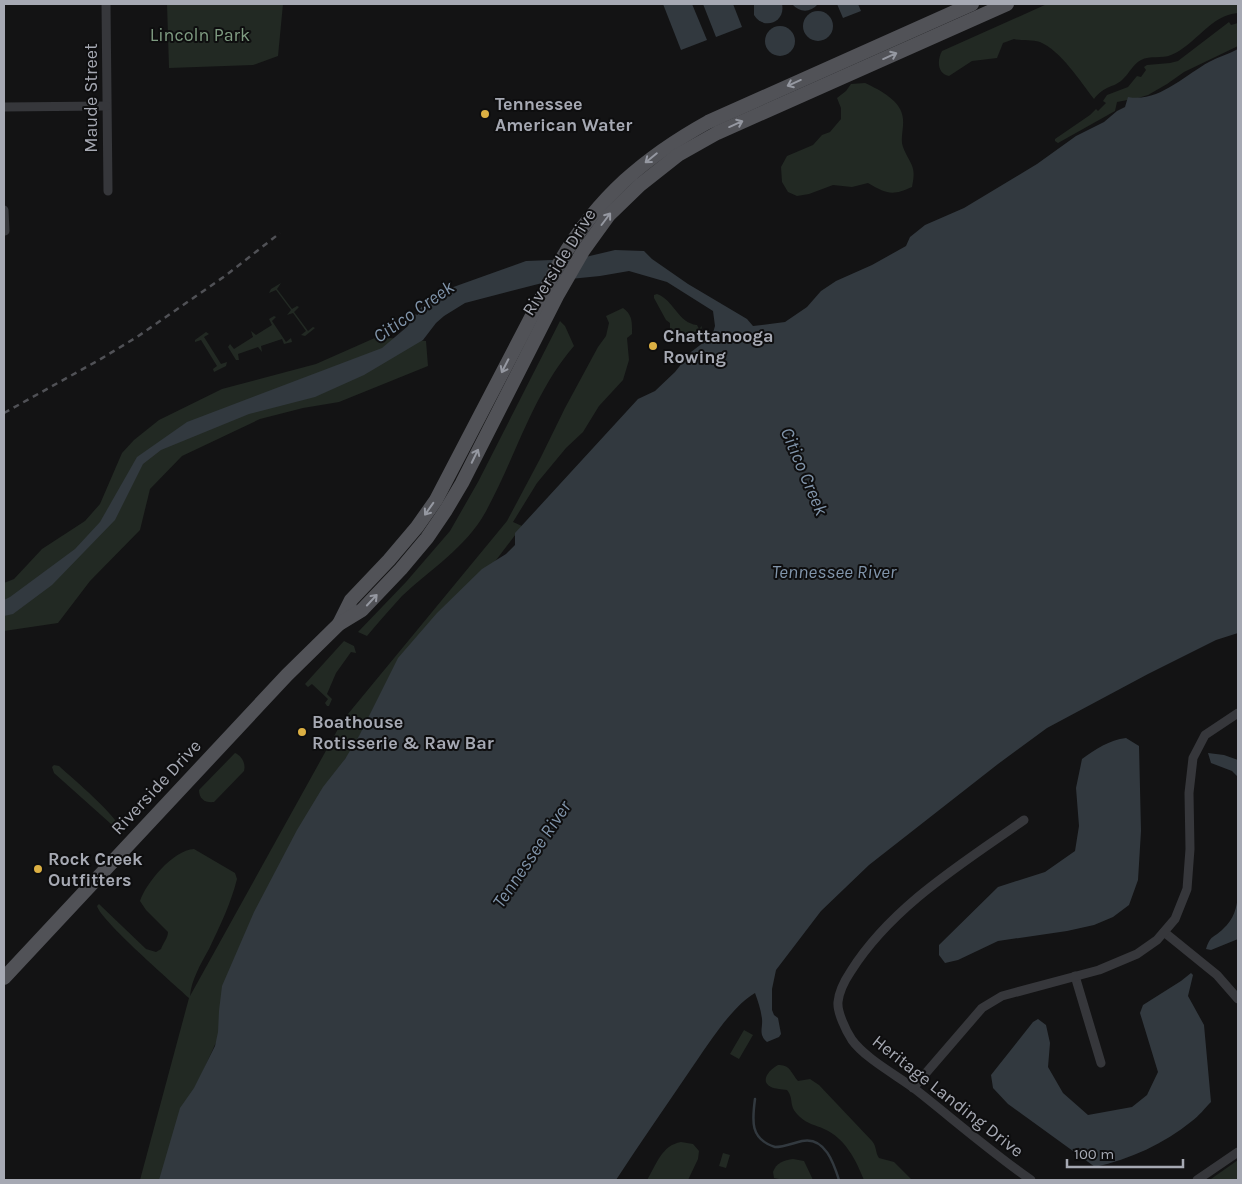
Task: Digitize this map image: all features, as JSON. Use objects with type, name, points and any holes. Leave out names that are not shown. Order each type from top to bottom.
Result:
[{"type":"main road","name":"Riverside Drive","points":[[339,624],[351,600],[389,560],[417,527],[436,500],[527,322],[575,236],[619,185],[654,155],[677,139],[708,122],[972,4]]},
{"type":"main road","name":"Riverside Drive","points":[[4,978],[287,675],[339,624],[362,610],[401,569],[426,538],[446,510],[462,482],[556,296],[609,215],[640,185],[678,155],[717,133],[1007,4]]},
{"type":"street","name":"Maude Street","points":[[106,4],[108,191]]},
{"type":"street","points":[[4,107],[106,106]]},
{"type":"street","points":[[4,210],[4,231]]},
{"type":"street","points":[[914,1088],[982,1008],[1002,996],[1099,970],[1137,954],[1157,940],[1164,932],[1175,919],[1187,890],[1190,849],[1188,793],[1193,758],[1205,736],[1238,713]]},
{"type":"street","name":"Heritage Landing Drive","points":[[1024,820],[907,905],[879,934],[859,959],[842,984],[838,1002],[843,1024],[853,1041],[873,1059],[914,1088],[1002,1160],[1031,1180]]},
{"type":"street","points":[[1164,932],[1217,975],[1238,999]]},
{"type":"street","points":[[1075,976],[1101,1063]]},
{"type":"street","points":[[1197,1180],[1238,1152]]},
{"type":"green space","name":"Lincoln Park","points":[[167,4],[283,4],[278,56],[253,65],[169,68]]},
{"type":"green space","points":[[1047,4],[1238,4],[1238,13],[1219,19],[1171,55],[1141,60],[1122,80],[1102,91],[1094,99],[1063,59],[1048,46],[1037,41],[1014,39],[1003,43],[997,58],[972,61],[949,76],[940,70],[939,58],[942,51]]},
{"type":"green space","points":[[1229,22],[1231,25],[1238,23],[1238,46],[1184,72],[1148,95],[1117,102],[1115,111],[1058,143],[1055,141],[1055,139],[1096,109],[1098,111],[1106,103],[1103,101],[1107,95],[1128,87],[1137,76],[1141,77],[1146,70],[1144,67],[1178,61]]},
{"type":"green space","points":[[865,83],[889,97],[902,113],[902,144],[913,169],[912,187],[894,193],[880,190],[868,183],[852,187],[833,185],[809,194],[797,196],[788,192],[782,182],[781,167],[787,156],[813,145],[822,135],[830,132],[841,119],[841,108],[837,98],[851,84]]},
{"type":"green space","points":[[281,283],[277,289],[292,309],[297,306],[299,307],[294,312],[308,331],[313,327],[315,328],[305,336],[301,335],[306,331],[293,313],[287,315],[291,310],[276,290],[269,293],[271,289]]},
{"type":"green space","points":[[657,294],[668,301],[685,320],[697,325],[699,329],[702,326],[701,331],[683,340],[670,342],[670,323],[666,320],[654,298],[654,295]]},
{"type":"green space","points":[[623,308],[630,316],[632,334],[627,338],[629,360],[623,380],[599,406],[583,432],[566,448],[537,483],[513,522],[522,526],[345,759],[203,1071],[175,1180],[140,1180],[189,998],[111,925],[101,914],[97,906],[99,904],[146,949],[156,952],[161,949],[168,932],[146,910],[140,901],[148,885],[169,861],[186,851],[194,849],[235,873],[237,879],[232,897],[197,972],[190,996],[343,720],[507,521],[565,408],[598,347],[606,336],[609,323],[606,316]]},
{"type":"green space","points":[[274,316],[276,317],[272,321],[286,342],[291,338],[292,342],[284,344],[282,339],[261,346],[262,352],[258,347],[238,354],[239,360],[236,360],[228,347],[230,344],[234,349],[253,337],[251,331],[256,335],[272,325],[269,319]]},
{"type":"green space","points":[[560,321],[565,326],[574,346],[547,384],[485,513],[468,537],[447,558],[402,596],[367,636],[358,632],[406,582],[450,531],[478,482]]},
{"type":"green space","points":[[206,332],[209,334],[204,337],[221,364],[227,362],[226,366],[214,372],[213,369],[217,366],[201,340],[195,342]]},
{"type":"green space","points":[[377,337],[426,341],[428,366],[339,402],[303,408],[260,419],[182,456],[150,489],[140,530],[90,581],[58,623],[4,631],[4,583],[14,579],[42,549],[85,521],[100,504],[122,453],[134,440],[159,420],[222,389],[316,364]]},
{"type":"green space","points":[[344,641],[354,646],[356,653],[351,652],[336,673],[327,694],[332,699],[329,706],[327,706],[325,703],[328,699],[312,684],[308,687],[305,684]]},
{"type":"green space","points":[[235,753],[243,760],[244,771],[214,802],[203,800],[199,790]]},
{"type":"green space","points":[[54,765],[59,766],[94,798],[119,825],[122,832],[54,773],[52,767]]},
{"type":"green space","points":[[744,1030],[753,1035],[739,1059],[730,1054]]},
{"type":"green space","points":[[778,1065],[788,1068],[798,1081],[810,1079],[819,1085],[872,1141],[879,1158],[894,1162],[912,1180],[864,1180],[849,1150],[838,1138],[800,1117],[792,1106],[791,1097],[787,1090],[773,1088],[766,1082],[767,1075]]},
{"type":"green space","points":[[681,1142],[693,1144],[699,1151],[698,1159],[688,1180],[647,1180],[664,1151],[674,1144]]},
{"type":"green space","points":[[723,1153],[730,1155],[726,1168],[719,1166]]},
{"type":"green space","points":[[793,1159],[804,1161],[813,1180],[774,1178],[773,1172],[778,1164]]},
{"type":"green space","points":[[1238,1160],[1238,1180],[1210,1180],[1211,1179]]},
{"type":"water","points":[[663,4],[692,4],[707,40],[681,50]]},
{"type":"water","points":[[703,4],[733,4],[742,27],[716,37]]},
{"type":"water","points":[[754,4],[782,4],[781,16],[773,22],[763,23],[754,15]]},
{"type":"water","points":[[792,4],[818,4],[812,9],[805,11],[798,9]]},
{"type":"water","points":[[837,4],[858,4],[861,11],[843,18]]},
{"type":"water","points":[[818,11],[824,12],[832,20],[832,32],[824,40],[818,41],[812,40],[804,32],[803,26],[804,20],[812,12]]},
{"type":"water","points":[[780,26],[791,30],[795,41],[791,52],[780,56],[769,52],[765,41],[769,30]]},
{"type":"water","name":"Tennessee River","points":[[1238,49],[1238,633],[1216,640],[1047,728],[869,865],[821,911],[776,970],[772,989],[772,1010],[778,1018],[781,1034],[779,1037],[767,1042],[763,1036],[762,1016],[755,993],[746,999],[728,1017],[704,1049],[616,1180],[159,1180],[180,1108],[194,1088],[215,1046],[222,986],[254,912],[297,830],[323,787],[345,759],[359,736],[398,658],[437,613],[482,569],[506,554],[515,545],[515,533],[638,399],[655,391],[675,372],[691,352],[712,336],[715,326],[713,311],[667,282],[629,271],[550,281],[465,303],[436,323],[423,340],[364,375],[315,397],[249,414],[161,450],[143,464],[115,520],[52,585],[13,614],[4,616],[4,600],[75,549],[100,522],[137,457],[187,422],[382,348],[408,326],[414,314],[418,315],[419,310],[429,298],[445,290],[526,261],[577,259],[615,250],[644,251],[652,259],[688,284],[747,319],[753,326],[785,322],[807,307],[821,291],[836,281],[872,265],[906,246],[910,237],[925,225],[964,208],[1037,164],[1076,136],[1104,122],[1125,107],[1128,97],[1139,98],[1160,92],[1209,62]]},
{"type":"water","points":[[1126,738],[1139,746],[1141,831],[1138,880],[1129,905],[1113,917],[1094,925],[998,941],[958,960],[945,963],[939,955],[939,945],[998,887],[1045,872],[1075,851],[1079,826],[1076,788],[1082,759],[1108,743]]},
{"type":"water","points":[[1208,753],[1224,755],[1238,760],[1238,777],[1232,771],[1211,763]]},
{"type":"water","points":[[1238,894],[1238,939],[1211,950],[1206,949],[1211,939],[1227,925],[1232,917],[1236,909]]},
{"type":"water","points":[[1191,973],[1193,975],[1188,996],[1204,1025],[1211,1102],[1195,1119],[1158,1144],[1121,1160],[1095,1167],[1008,1104],[993,1088],[991,1075],[1033,1022],[1038,1019],[1046,1025],[1050,1043],[1048,1067],[1063,1093],[1088,1115],[1132,1107],[1147,1095],[1158,1072],[1140,1013],[1143,1005]]},
{"type":"waterway","points":[[755,1099],[753,1122],[754,1128],[761,1139],[775,1147],[802,1141],[817,1143],[831,1159],[839,1180]]},
{"type":"railway","points":[[4,413],[137,337],[225,276],[280,233]]},
{"type":"place","name":"Tennessee American Water","points":[[485,114]]},
{"type":"place","name":"Chattanooga Rowing","points":[[653,346]]},
{"type":"place","name":"Boathouse Rotisserie & Raw Bar","points":[[302,732]]},
{"type":"place","name":"Rock Creek Outfitters","points":[[38,869]]},
{"type":"water label","name":"Citico Creek","points":[[413,311]]},
{"type":"water label","name":"Citico Creek","points":[[805,471]]}]
